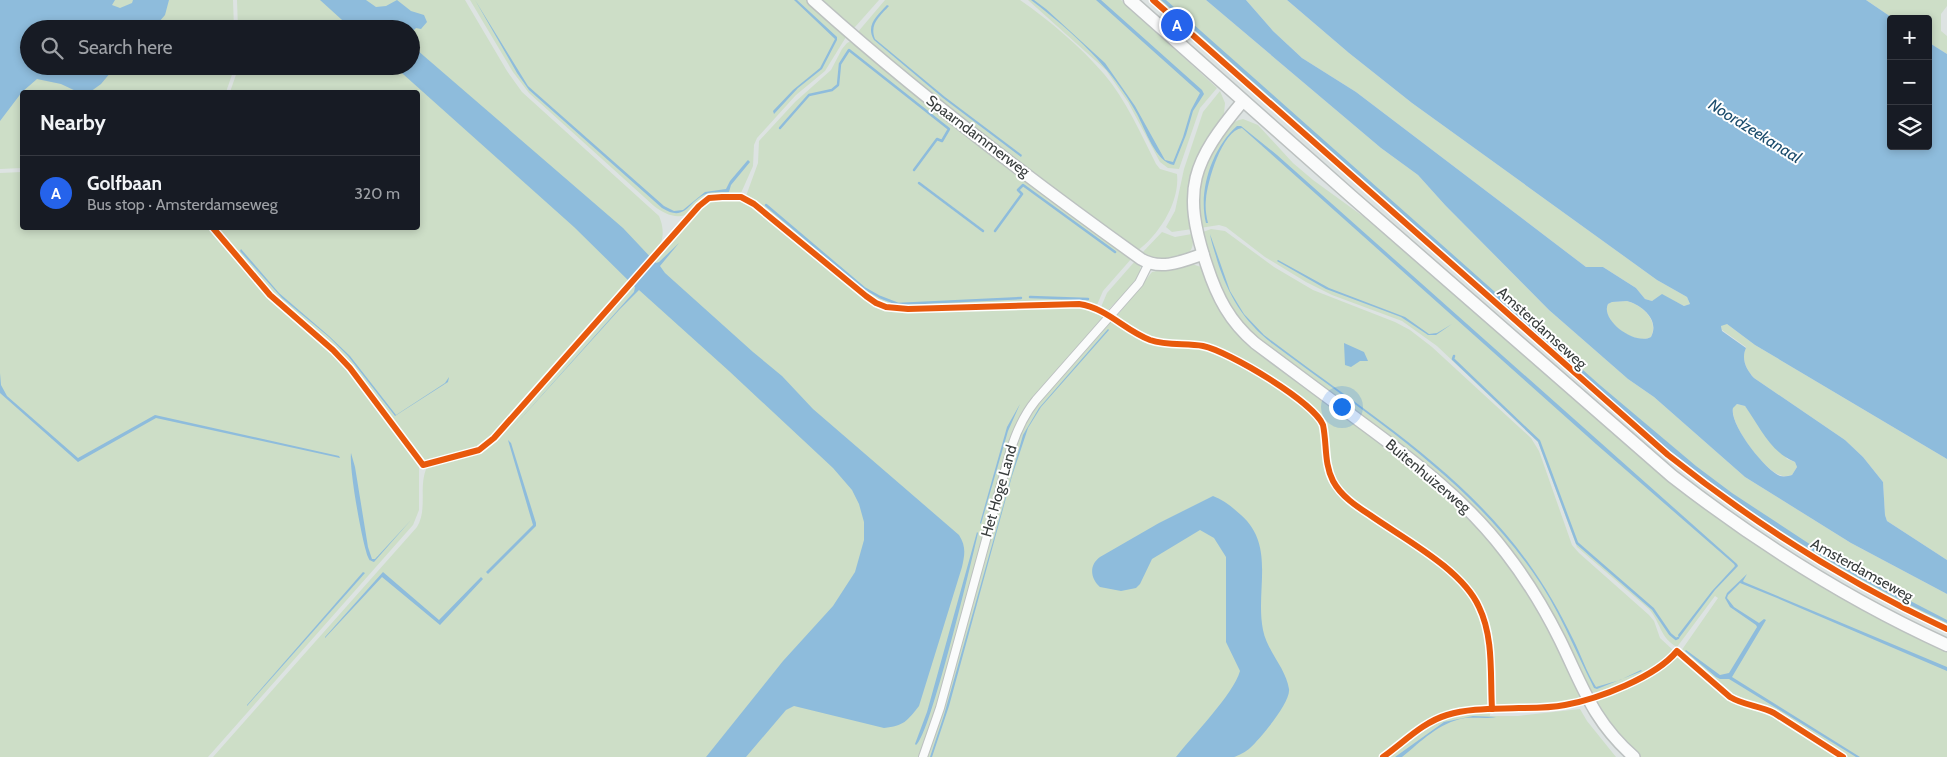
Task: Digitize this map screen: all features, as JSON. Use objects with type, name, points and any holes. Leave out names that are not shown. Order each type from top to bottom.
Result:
[{"type":"main road","name":"Amsterdamseweg","points":[[1130,0],[1633,443],[1687,488],[1796,564],[1886,615],[1947,644]]},
{"type":"street","name":"Spaarndammerweg","points":[[813,0],[901,76],[957,121],[1137,256],[1149,263]]},
{"type":"street","name":"Buitenhuizerweg","points":[[1243,101],[1210,143],[1197,174],[1193,194],[1196,231],[1221,302],[1232,320],[1246,336],[1431,475],[1462,503],[1493,536],[1519,570],[1538,600],[1558,637],[1590,705],[1612,735],[1634,757]]},
{"type":"street","points":[[1149,263],[1167,265],[1203,254]]},
{"type":"street","name":"Het Hoge Land","points":[[923,757],[940,708],[1017,430],[1036,400],[1139,284],[1149,263]]},
{"type":"green space","points":[[0,0],[233,0],[234,20],[20,20],[20,75],[232,75],[227,90],[20,90],[20,168],[0,169]]},
{"type":"green space","points":[[237,0],[465,0],[507,71],[522,92],[659,216],[662,226],[662,241],[654,254],[652,253],[627,282],[629,284],[498,432],[482,445],[456,455],[426,461],[421,459],[336,350],[273,295],[217,230],[420,230],[420,90],[231,90],[236,75],[420,75],[420,20],[238,20]]},
{"type":"green space","points":[[470,0],[808,0],[846,37],[825,71],[796,95],[757,138],[754,145],[753,166],[741,193],[709,196],[691,212],[686,215],[677,216],[662,212],[654,206],[529,93],[513,72]]},
{"type":"green space","points":[[819,0],[879,0],[855,27],[851,28]]},
{"type":"green space","points":[[885,0],[1020,0],[1064,34],[1095,64],[1112,84],[1160,169],[1177,174],[1175,196],[1166,217],[1153,236],[1137,251],[985,138],[857,33]]},
{"type":"green space","points":[[1028,0],[1121,0],[1217,88],[1200,108],[1179,169],[1168,168],[1160,162],[1128,102],[1106,70]]},
{"type":"green space","points":[[1156,0],[1206,0],[1381,148],[1418,175],[1445,205],[1549,310],[1628,379],[1654,397],[1745,477],[1851,543],[1947,594],[1947,627],[1896,602],[1817,558],[1733,502],[1693,472],[1629,418]]},
{"type":"green space","points":[[1246,0],[1287,0],[1412,103],[1657,280],[1687,297],[1690,304],[1684,306],[1662,295],[1652,301],[1645,299],[1636,288],[1603,267],[1586,267],[1356,92],[1302,58],[1273,31]]},
{"type":"green space","points":[[1866,0],[1947,0],[1947,6],[1941,14],[1941,31],[1947,36],[1947,54],[1932,45],[1932,15],[1888,15]]},
{"type":"green space","points":[[851,41],[1132,258],[1103,291],[1097,305],[1059,301],[905,307],[880,303],[866,295],[772,214],[746,196],[758,163],[759,141],[795,102],[831,70],[842,49]]},
{"type":"green space","points":[[1220,91],[1225,103],[1224,114],[1205,144],[1192,229],[1172,232],[1166,227],[1175,211],[1184,169],[1203,112]]},
{"type":"green space","points":[[1243,119],[1258,125],[1293,163],[1364,217],[1690,496],[1947,650],[1947,757],[1847,757],[1773,711],[1759,704],[1739,700],[1731,695],[1681,651],[1718,598],[1715,596],[1677,647],[1671,643],[1664,635],[1649,609],[1577,547],[1538,442],[1437,346],[1402,321],[1332,295],[1306,282],[1265,257],[1226,227],[1219,225],[1200,228],[1197,196],[1206,163],[1218,139],[1234,123]]},
{"type":"green space","points":[[20,172],[20,230],[212,230],[266,293],[333,352],[419,466],[419,510],[413,525],[208,757],[0,757],[0,173]]},
{"type":"green space","points":[[716,199],[736,199],[749,203],[855,291],[879,307],[909,311],[1072,305],[1092,308],[1105,315],[1033,397],[1014,430],[933,718],[919,757],[213,757],[417,527],[422,513],[423,482],[427,467],[479,452],[496,440],[702,206]]},
{"type":"green space","points":[[1211,229],[1225,231],[1274,267],[1313,290],[1395,322],[1410,330],[1432,347],[1531,438],[1539,451],[1572,545],[1649,615],[1654,621],[1660,638],[1674,651],[1648,672],[1634,679],[1608,690],[1589,692],[1502,542],[1243,328],[1218,288],[1203,232]]},
{"type":"green space","points":[[1162,232],[1175,237],[1192,234],[1193,244],[1190,251],[1184,256],[1167,260],[1149,257],[1142,253]]},
{"type":"green space","points":[[1136,260],[1140,263],[1141,274],[1137,281],[1107,311],[1101,307],[1107,293]]},
{"type":"green space","points":[[1192,264],[1201,267],[1205,272],[1221,309],[1441,488],[1507,560],[1542,614],[1580,694],[1580,698],[1559,703],[1499,707],[1496,705],[1493,697],[1488,629],[1477,599],[1468,585],[1455,571],[1356,502],[1339,486],[1330,468],[1324,423],[1319,414],[1305,401],[1224,350],[1199,344],[1154,339],[1145,336],[1116,317],[1152,272]]},
{"type":"green space","points":[[1627,301],[1638,306],[1648,314],[1653,325],[1651,337],[1644,339],[1628,335],[1620,330],[1609,318],[1608,304]]},
{"type":"green space","points":[[1111,320],[1150,343],[1164,346],[1199,348],[1216,352],[1265,379],[1310,411],[1320,425],[1328,470],[1334,485],[1344,498],[1369,518],[1431,558],[1465,591],[1478,611],[1485,634],[1490,716],[1518,716],[1580,709],[1587,721],[1616,757],[927,757],[944,704],[1015,447],[1024,424],[1035,406]]},
{"type":"green space","points":[[1727,324],[1755,345],[1947,459],[1947,560],[1887,521],[1883,482],[1863,457],[1845,440],[1754,378],[1745,364],[1746,347],[1722,330],[1721,326]]},
{"type":"green space","points":[[1737,404],[1745,406],[1787,459],[1795,462],[1797,467],[1792,475],[1783,476],[1773,471],[1765,465],[1749,446],[1733,415],[1733,407]]},
{"type":"green space","points":[[1677,655],[1730,700],[1769,713],[1840,757],[1639,757],[1621,740],[1594,701],[1598,697],[1630,686],[1651,676]]},
{"type":"water","points":[[0,0],[115,0],[112,5],[120,8],[132,3],[133,0],[169,0],[165,15],[161,20],[20,20],[20,75],[108,75],[93,90],[74,90],[61,84],[37,79],[24,90],[20,90],[20,95],[0,121]]},
{"type":"water","points":[[320,0],[366,0],[376,7],[386,6],[397,0],[411,11],[424,15],[427,22],[421,29],[420,20],[342,20]]},
{"type":"water","points":[[475,0],[528,86],[664,206],[674,211],[683,210],[705,192],[726,189],[730,181],[747,161],[750,162],[731,185],[729,192],[706,194],[682,212],[670,212],[662,208],[529,90],[517,73]]},
{"type":"water","points":[[794,0],[797,0],[837,37],[837,40],[822,69],[798,88],[774,114],[773,111],[793,90],[820,68],[835,39]]},
{"type":"water","points":[[1031,0],[1034,0],[1046,9],[1105,63],[1135,106],[1165,160],[1173,162],[1191,110],[1200,93],[1096,0],[1101,0],[1202,90],[1204,94],[1193,111],[1174,165],[1168,163],[1156,152],[1127,97],[1104,66],[1062,25]]},
{"type":"water","points":[[1161,0],[1166,0],[1601,386],[1696,466],[1732,493],[1843,566],[1947,620],[1947,623],[1880,590],[1815,553],[1753,512],[1664,446]]},
{"type":"water","name":"Noordzeekanaal","points":[[1206,0],[1246,0],[1273,31],[1302,58],[1356,92],[1586,267],[1603,267],[1636,288],[1645,299],[1652,301],[1662,294],[1684,306],[1690,304],[1687,297],[1657,280],[1412,103],[1287,0],[1866,0],[1888,15],[1887,150],[1932,150],[1932,45],[1947,54],[1947,459],[1755,345],[1727,324],[1721,326],[1722,331],[1746,348],[1745,364],[1754,378],[1845,440],[1863,457],[1883,482],[1887,521],[1947,560],[1947,594],[1851,543],[1745,477],[1654,397],[1628,379],[1549,310],[1445,205],[1418,175],[1381,148]],"holes":[[[1627,301],[1644,310],[1651,319],[1653,325],[1651,337],[1644,339],[1628,335],[1620,330],[1609,317],[1608,304]],[[1737,404],[1745,406],[1772,445],[1786,458],[1795,462],[1797,467],[1792,475],[1780,476],[1774,472],[1749,446],[1733,415],[1733,408]]]},
{"type":"water","points":[[887,5],[889,6],[874,25],[875,39],[945,97],[1022,155],[1021,157],[943,98],[874,40],[871,30],[872,25]]},
{"type":"water","points":[[420,53],[623,228],[656,263],[679,243],[660,266],[665,273],[782,376],[813,409],[959,535],[964,550],[962,567],[919,706],[901,724],[884,728],[794,706],[786,710],[746,757],[706,757],[783,661],[833,606],[855,572],[864,540],[864,522],[859,504],[852,490],[833,468],[639,290],[507,434],[634,292],[635,287],[574,227],[404,75],[420,75]]},
{"type":"water","points":[[1237,126],[1241,126],[1277,155],[1737,564],[1738,566],[1715,590],[1679,638],[1678,635],[1712,591],[1735,566],[1734,564],[1596,444],[1242,128],[1235,131],[1228,138],[1217,158],[1207,191],[1206,208],[1208,223],[1206,223],[1204,197],[1209,171],[1220,146]]},
{"type":"water","points":[[1210,234],[1230,291],[1244,314],[1264,335],[1404,439],[1438,466],[1470,496],[1500,527],[1540,580],[1563,619],[1596,687],[1618,681],[1597,689],[1594,688],[1558,613],[1532,571],[1476,505],[1445,475],[1412,448],[1273,344],[1254,327],[1238,307],[1226,285]]},
{"type":"water","points":[[241,249],[279,293],[329,336],[350,356],[396,415],[445,383],[449,377],[448,382],[395,416],[348,356],[329,337],[282,298],[240,251]]},
{"type":"water","points":[[1278,260],[1329,288],[1405,317],[1429,334],[1437,333],[1452,324],[1436,335],[1428,335],[1401,317],[1326,289]]},
{"type":"water","points":[[1108,329],[1041,407],[1028,428],[1012,476],[949,706],[932,757],[930,757],[944,715],[1023,435],[1039,408]]},
{"type":"water","points":[[1344,343],[1364,352],[1368,361],[1360,361],[1351,367],[1345,365]]},
{"type":"water","points":[[0,373],[1,385],[7,396],[78,458],[155,415],[339,456],[340,458],[156,418],[78,462],[0,393]]},
{"type":"water","points":[[1020,404],[1008,431],[981,524],[1007,427]]},
{"type":"water","points":[[508,440],[511,443],[536,526],[488,574],[486,572],[533,525]]},
{"type":"water","points":[[351,453],[368,547],[372,559],[375,559],[411,520],[374,562],[370,561],[365,549],[354,489]]},
{"type":"water","points":[[1213,496],[1241,515],[1252,527],[1258,540],[1262,569],[1261,615],[1263,630],[1268,645],[1281,667],[1289,689],[1285,702],[1267,729],[1250,748],[1242,753],[1234,757],[1176,757],[1221,703],[1236,681],[1240,671],[1226,642],[1226,557],[1214,538],[1200,530],[1152,559],[1140,584],[1136,588],[1121,591],[1100,587],[1094,580],[1092,572],[1096,560],[1100,557],[1159,523]]},
{"type":"water","points":[[977,532],[968,576],[940,681],[931,712],[916,745],[927,712]]},
{"type":"water","points":[[363,572],[365,573],[247,706],[247,705]]},
{"type":"water","points":[[383,572],[439,620],[481,577],[483,579],[440,625],[382,577],[325,638]]},
{"type":"water","points":[[1747,574],[1744,582],[1947,667],[1947,671],[1740,583],[1727,598],[1734,607],[1759,623],[1764,619],[1766,620],[1732,677],[1860,757],[1856,757],[1729,679],[1716,677],[1685,651],[1720,675],[1729,673],[1757,627],[1730,607],[1725,598],[1727,593]]},
{"type":"water","points":[[1473,716],[1496,717],[1455,720],[1438,728],[1402,757],[1395,757],[1444,722]]},
{"type":"waterway","points":[[780,128],[809,95],[832,90],[838,85],[840,64],[849,50],[949,129],[942,141],[937,139],[914,170]]},
{"type":"waterway","points":[[919,183],[983,231]]},
{"type":"waterway","points":[[995,231],[1022,194],[1018,190],[1023,185],[1115,252]]},
{"type":"waterway","points":[[766,205],[864,288],[898,304],[1021,298]]},
{"type":"waterway","points":[[1030,297],[1088,299]]},
{"type":"waterway","points":[[1454,356],[1453,359],[1539,441],[1577,543],[1653,609],[1670,634],[1676,639],[1678,638]]},
{"type":"cycle path","points":[[1153,0],[1668,455],[1734,505],[1802,550],[1873,592],[1947,629]]},
{"type":"cycle path","points":[[215,230],[270,295],[333,350],[350,368],[423,465],[479,450],[494,438],[699,206],[709,198],[741,197],[754,204],[866,296],[886,307],[908,309],[1079,304],[1098,310],[1150,340],[1163,343],[1197,345],[1215,350],[1250,367],[1288,391],[1316,415],[1323,425],[1330,474],[1340,491],[1359,508],[1431,556],[1460,580],[1471,593],[1479,607],[1487,631],[1492,709]]},
{"type":"cycle path","points":[[1383,757],[1421,728],[1438,718],[1474,710],[1559,706],[1593,698],[1626,686],[1641,678],[1668,661],[1677,651],[1730,697],[1774,713],[1843,757]]},
{"type":"place","name":"Golfbaan","points":[[1177,25]]}]
